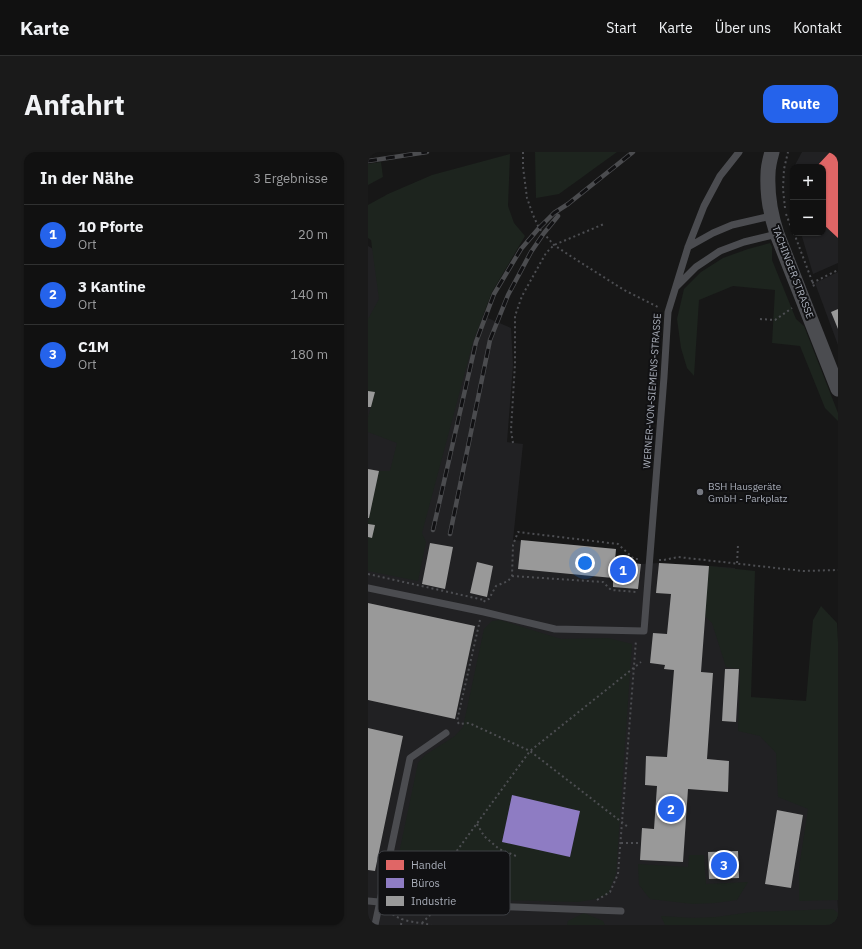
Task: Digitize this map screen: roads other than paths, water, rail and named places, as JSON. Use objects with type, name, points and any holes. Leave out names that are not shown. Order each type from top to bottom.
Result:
[{"type":"street","name":"TACHINGER STRASSE","points":[[772,152],[768,173],[768,196],[771,216],[838,389]]},
{"type":"lane","name":"WERNER-VON-SIEMENS-STRASSE","points":[[368,588],[555,629],[644,631],[668,312],[688,247],[704,206],[720,176],[739,152]]},
{"type":"lane","points":[[688,247],[713,233],[732,225],[771,216]]},
{"type":"lane","points":[[674,289],[696,267],[720,251],[744,242],[777,234]]},
{"type":"lane","points":[[390,851],[410,758],[446,733]]},
{"type":"lane","points":[[368,901],[378,902]]},
{"type":"lane","points":[[510,907],[621,912]]},
{"type":"lane","points":[[375,925],[378,908]]},
{"type":"railway","points":[[368,161],[427,152]]},
{"type":"railway","points":[[433,530],[476,342],[494,294],[521,249],[539,228],[554,213],[568,204],[633,152]]},
{"type":"railway","points":[[450,534],[490,340],[508,295],[531,252],[558,216]]},
{"type":"place","name":"BSH Hausgeräte GmbH - Parkplatz","points":[[700,492]]},
{"type":"place","name":"10 Pforte","points":[[623,570]]},
{"type":"place","name":"3 Kantine","points":[[671,809]]},
{"type":"place","name":"C1M","points":[[724,865]]}]
